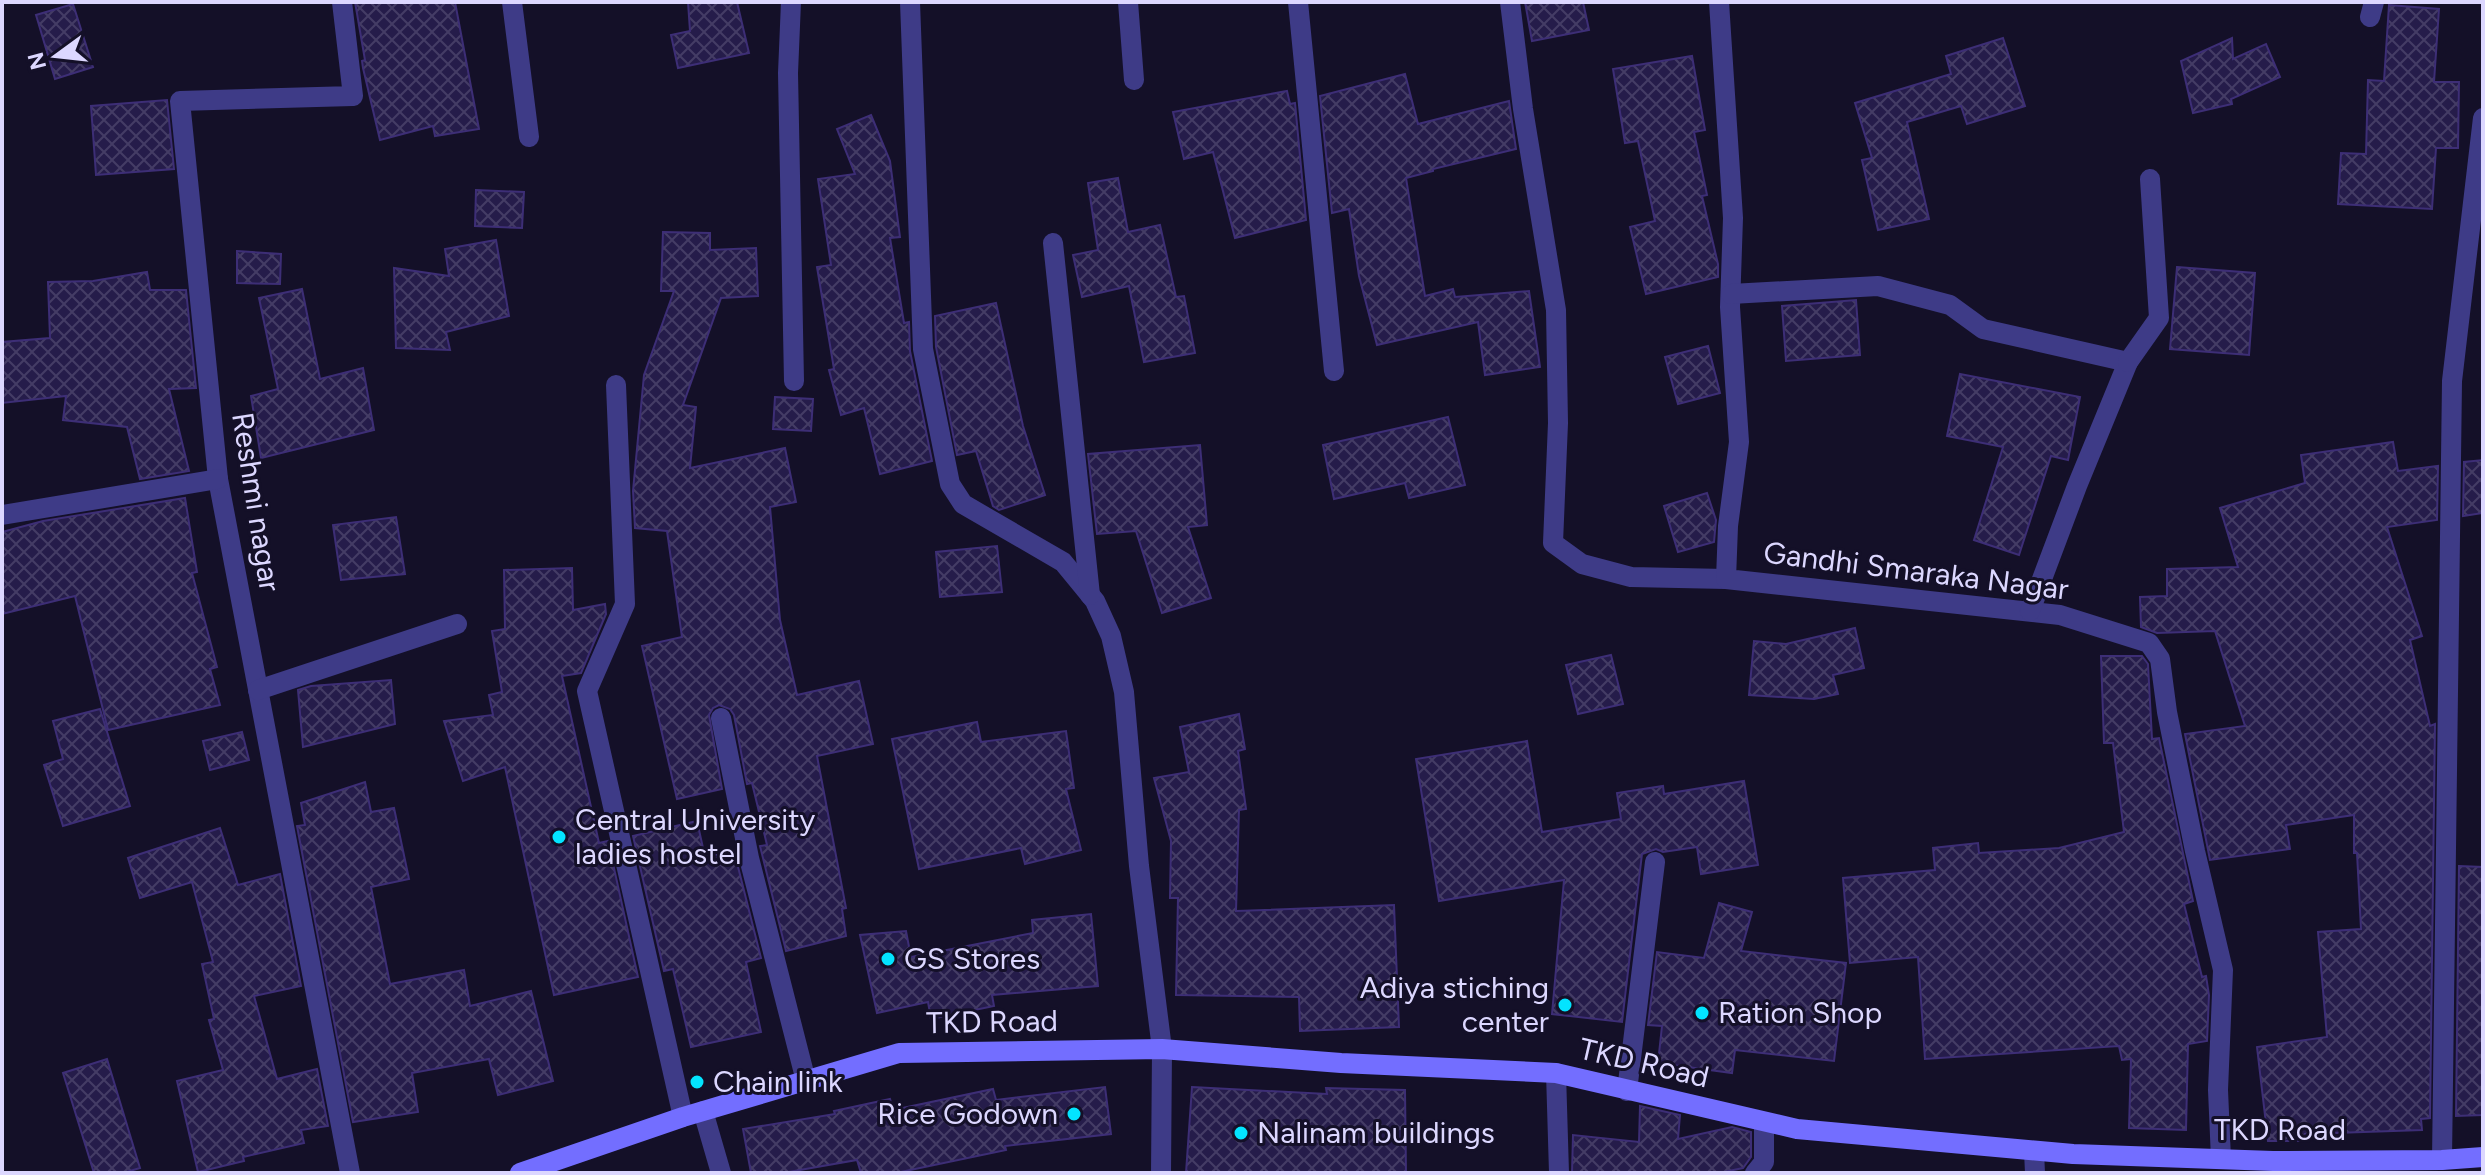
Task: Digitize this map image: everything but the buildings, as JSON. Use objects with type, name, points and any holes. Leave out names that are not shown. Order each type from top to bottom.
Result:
[{"type":"street","name":"Reshmi nagar","points":[[342,2],[353,96],[180,101],[218,479],[350,1173]]},
{"type":"street","points":[[512,2],[529,137]]},
{"type":"street","points":[[791,2],[788,73],[794,381]]},
{"type":"street","points":[[910,2],[923,349],[950,484],[963,504],[1063,562],[1090,595],[1111,636],[1124,692],[1139,866],[1162,1049],[1161,1173]]},
{"type":"street","points":[[1128,2],[1134,80]]},
{"type":"street","points":[[1298,2],[1334,371]]},
{"type":"street","points":[[1510,2],[1523,109],[1556,310],[1558,423],[1553,543],[1582,564],[1631,577],[1726,579]]},
{"type":"street","name":"Gandhi Smaraka Nagar","points":[[1719,2],[1733,218],[1731,294],[1739,442],[1728,526],[1726,579],[2060,615],[2149,643],[2160,659],[2167,712],[2195,851],[2223,970],[2218,1090],[2221,1159]]},
{"type":"street","points":[[2442,1160],[2452,381],[2483,118]]},
{"type":"street","points":[[2030,611],[2128,362],[2159,318],[2150,179]]},
{"type":"street","points":[[1053,243],[1090,595]]},
{"type":"street","points":[[1731,294],[1878,286],[1950,305],[1983,329],[2128,362]]},
{"type":"street","points":[[616,385],[625,604],[587,691],[693,1114],[721,1173]]},
{"type":"street","points":[[2,515],[218,479]]},
{"type":"street","points":[[258,690],[457,624]]},
{"type":"street","points":[[721,718],[749,858],[806,1081]]},
{"type":"street","points":[[1627,1091],[1655,862]]},
{"type":"street","name":"TKD Road","points":[[520,1173],[693,1114],[899,1053],[1162,1049],[1341,1063],[1556,1073],[1797,1129],[2175,1166],[2221,1159],[2347,1167],[2483,1157]]},
{"type":"street","points":[[1556,1073],[1559,1173]]},
{"type":"street","points":[[1755,1173],[1764,1162],[1764,1122]]},
{"type":"street","points":[[2034,1151],[2035,1173]]},
{"type":"place","name":"Central University ladies hostel","points":[[559,837]]},
{"type":"place","name":"GS Stores","points":[[888,959]]},
{"type":"place","name":"Adiya stiching center","points":[[1565,1005]]},
{"type":"place","name":"Ration Shop","points":[[1702,1013]]},
{"type":"place","name":"Chain link","points":[[697,1082]]},
{"type":"place","name":"Rice Godown","points":[[1074,1114]]},
{"type":"place","name":"Nalinam buildings","points":[[1241,1133]]}]
